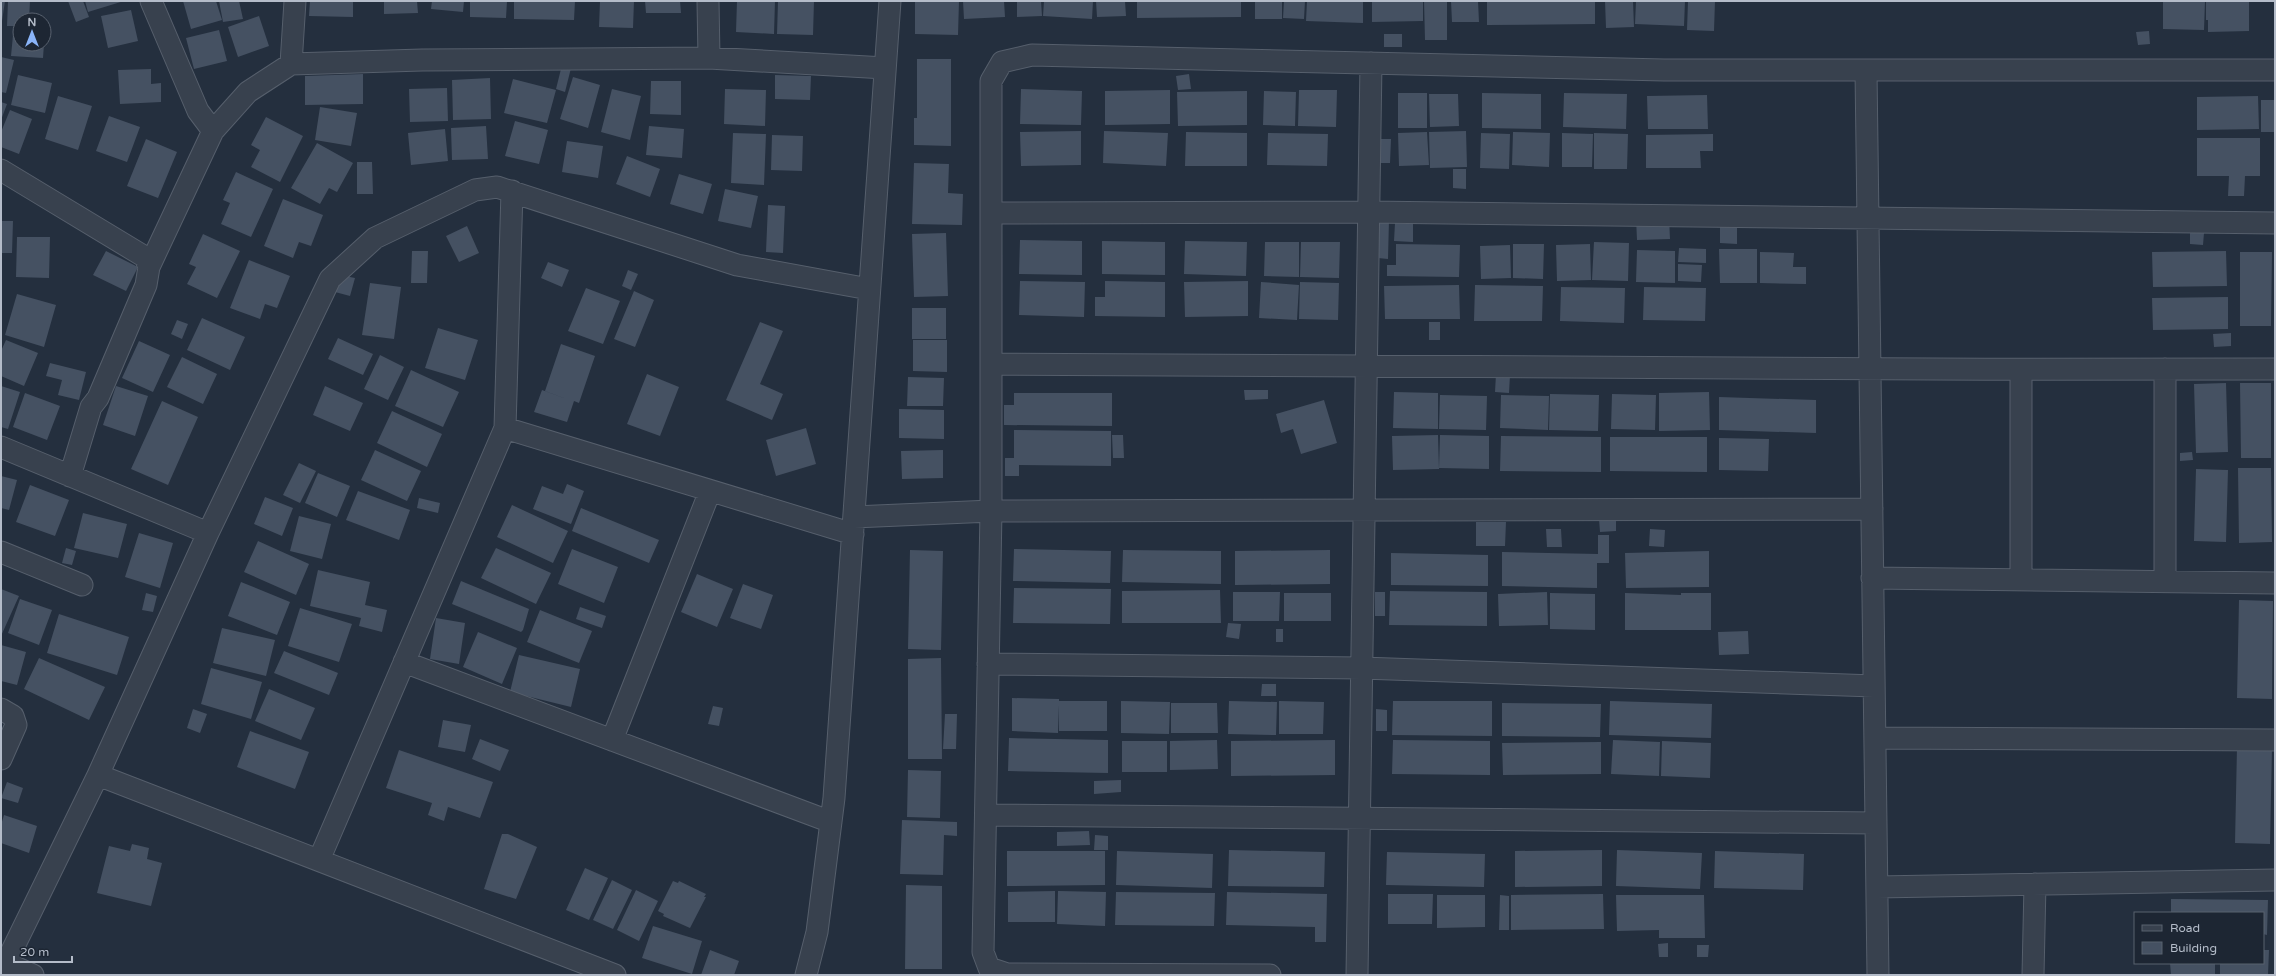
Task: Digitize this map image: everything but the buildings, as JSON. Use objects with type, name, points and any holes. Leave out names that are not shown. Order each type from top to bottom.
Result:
[{"type":"street","points":[[151,1],[198,111],[213,131]]},
{"type":"street","points":[[291,64],[295,1]]},
{"type":"street","points":[[708,1],[709,58]]},
{"type":"street","points":[[806,975],[817,932],[831,822],[854,526],[869,289],[890,1]]},
{"type":"street","points":[[1270,975],[1007,974],[989,968],[983,952],[991,511],[991,81],[1002,62],[1032,55],[1656,70],[2275,70]]},
{"type":"street","points":[[70,476],[91,407],[98,398],[146,285],[149,267],[213,131],[248,92],[291,64],[422,60],[709,58],[885,68]]},
{"type":"street","points":[[1358,975],[1371,63]]},
{"type":"street","points":[[1866,71],[1878,975]]},
{"type":"street","points":[[1,170],[145,257],[149,267]]},
{"type":"street","points":[[33,975],[3,968],[98,775],[208,533],[330,279],[375,238],[475,190],[497,187],[737,265],[869,289]]},
{"type":"street","points":[[319,860],[505,428],[512,191]]},
{"type":"street","points":[[991,213],[1369,212],[2275,223]]},
{"type":"street","points":[[991,364],[1366,369],[2275,369]]},
{"type":"street","points":[[2165,369],[2165,582]]},
{"type":"street","points":[[2021,370],[2021,580]]},
{"type":"street","points":[[505,428],[710,491],[854,526],[991,511],[1872,509]]},
{"type":"street","points":[[1,447],[208,533]]},
{"type":"street","points":[[612,740],[710,491]]},
{"type":"street","points":[[1,552],[82,585]]},
{"type":"street","points":[[1872,578],[2275,583]]},
{"type":"street","points":[[404,662],[831,822]]},
{"type":"street","points":[[988,664],[1362,668],[1874,686]]},
{"type":"street","points":[[1,709],[12,716],[16,726],[1,759]]},
{"type":"street","points":[[1875,738],[2275,740]]},
{"type":"street","points":[[98,775],[615,975]]},
{"type":"street","points":[[986,815],[1876,823]]},
{"type":"street","points":[[1877,887],[2275,880]]},
{"type":"street","points":[[2033,975],[2035,884]]}]
